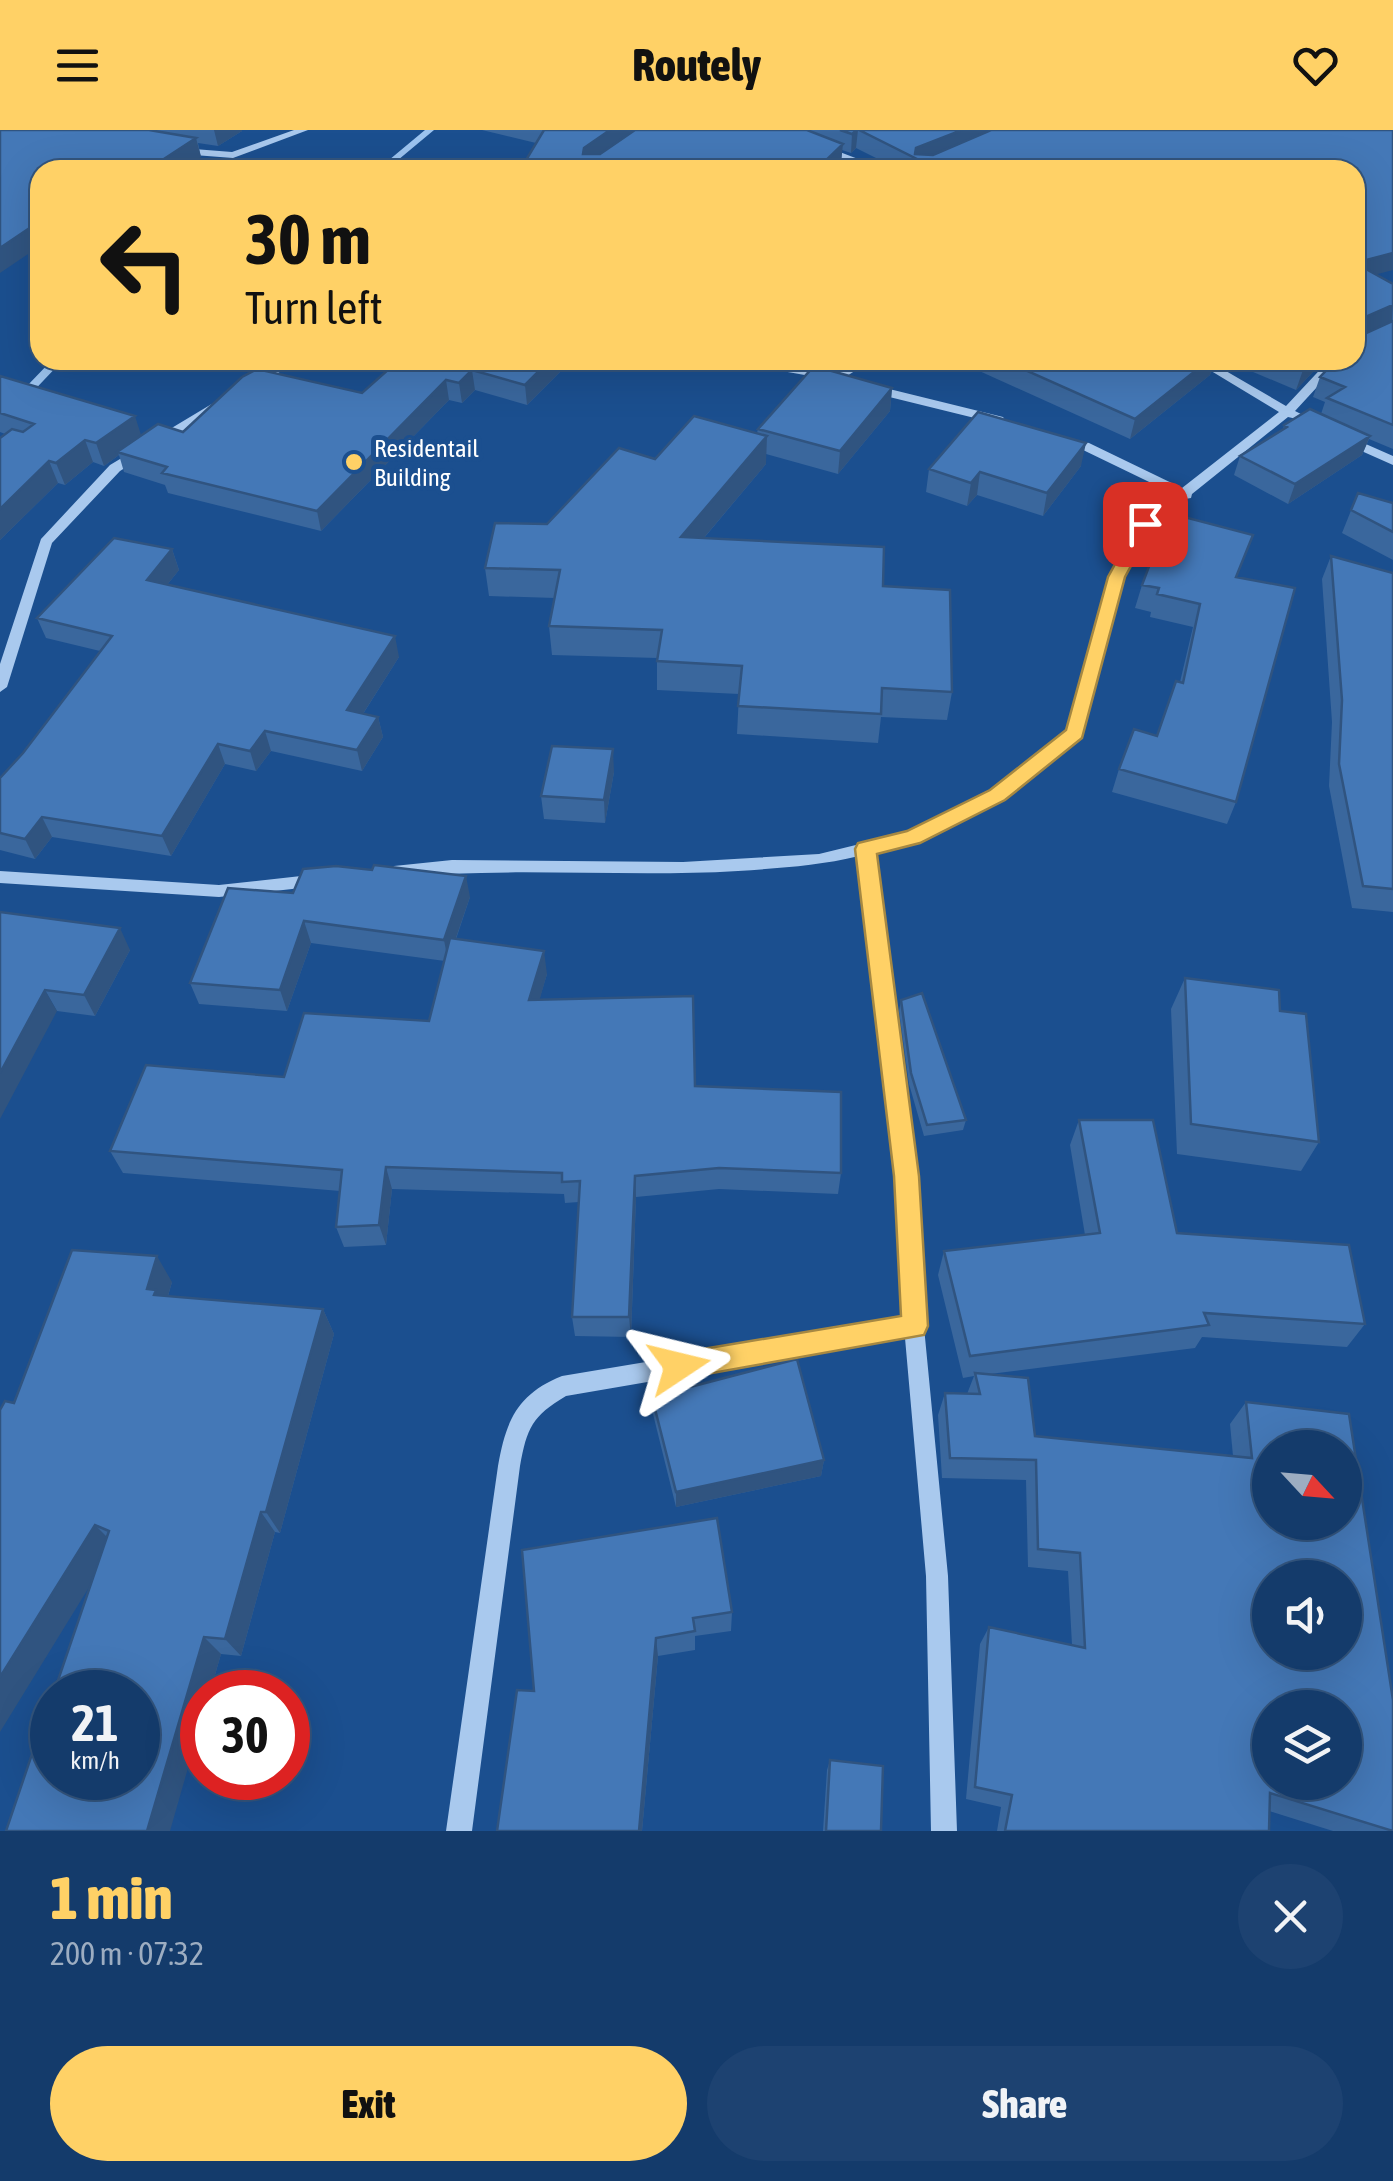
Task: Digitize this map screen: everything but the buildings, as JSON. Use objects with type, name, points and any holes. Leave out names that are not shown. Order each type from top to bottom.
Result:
[{"type":"street","points":[[171,149],[232,155],[303,130]]},
{"type":"street","points":[[806,142],[855,160]]},
{"type":"street","points":[[244,390],[276,370]]},
{"type":"street","points":[[799,370],[839,377],[893,396],[1016,425]]},
{"type":"street","points":[[839,377],[850,370]]},
{"type":"street","points":[[1215,370],[1305,420]]},
{"type":"street","points":[[374,874],[452,866],[684,868],[819,860],[912,837],[998,795],[1076,733],[1116,577],[1145,524],[1287,412],[1327,370]]},
{"type":"street","points":[[0,686],[46,542],[115,468],[228,399]]},
{"type":"street","points":[[1322,428],[1393,461]]},
{"type":"street","points":[[1050,435],[1085,446],[1186,495]]},
{"type":"street","points":[[866,849],[906,1176],[914,1326],[937,1576],[944,1831]]},
{"type":"street","points":[[0,877],[219,891],[336,878]]},
{"type":"street","points":[[459,1831],[508,1466],[516,1426],[527,1406],[562,1386],[914,1326]]},
{"type":"waterway","points":[[393,160],[430,130]]},
{"type":"waterway","points":[[0,420],[48,370]]},
{"type":"place","name":"Residentail Building","points":[[354,462]]},
{"type":"route","points":[[679,1366],[914,1326],[906,1176],[866,849],[912,837],[998,795],[1076,733],[1116,577],[1145,524]]}]
